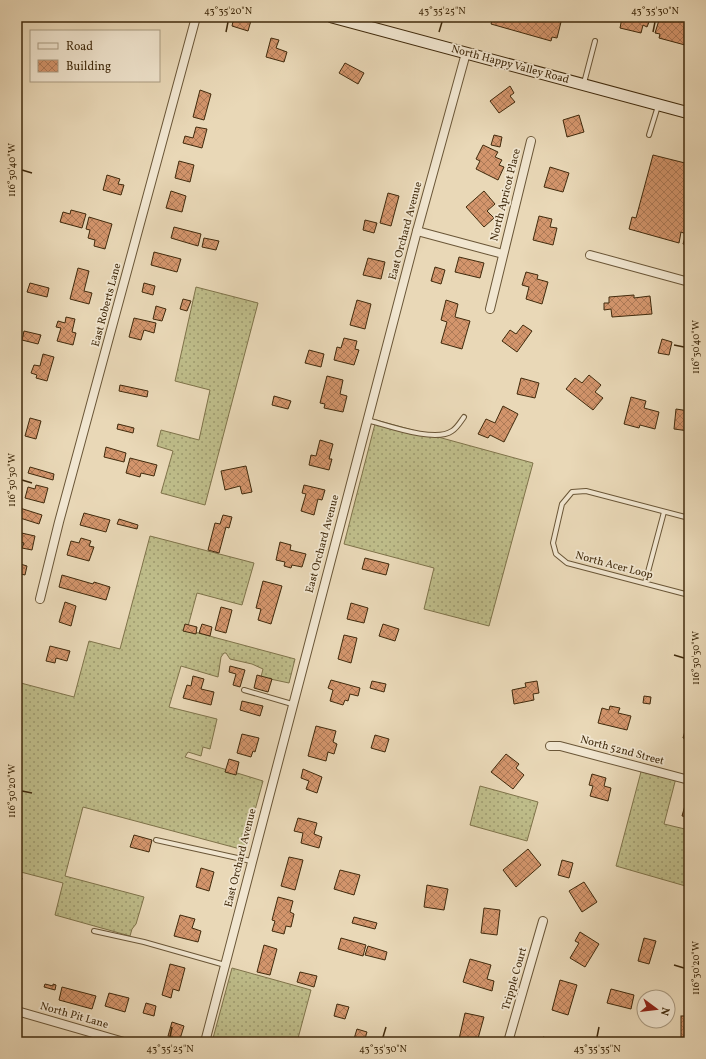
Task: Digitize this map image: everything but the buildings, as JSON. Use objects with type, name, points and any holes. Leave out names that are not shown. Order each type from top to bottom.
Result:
[{"type":"main road","name":"North Happy Valley Road","points":[[338,18],[689,113]]},
{"type":"street","name":"East Roberts Lane","points":[[40,599],[59,522],[196,17]]},
{"type":"street","name":"East Orchard Avenue","points":[[205,1042],[292,704],[417,231],[466,53]]},
{"type":"street","name":"North Apricot Place","points":[[490,309],[531,141]]},
{"type":"street","name":"North Apricot Place","points":[[417,231],[503,254]]},
{"type":"street","points":[[590,255],[689,282]]},
{"type":"street","name":"North 52nd Street","points":[[550,746],[560,746],[689,780]]},
{"type":"street","name":"Tripple Court","points":[[508,1042],[543,921]]},
{"type":"street","name":"North Pit Lane","points":[[17,1011],[124,1042]]},
{"type":"lane","points":[[583,84],[595,41]]},
{"type":"lane","points":[[649,135],[658,105]]},
{"type":"lane","points":[[367,420],[412,432],[439,435],[452,431],[464,416]]},
{"type":"lane","name":"North Acer Loop","points":[[688,594],[567,563],[556,554],[552,543],[562,504],[572,492],[586,491],[689,518]]},
{"type":"lane","points":[[645,583],[664,512]]},
{"type":"lane","points":[[688,594],[689,585]]},
{"type":"lane","points":[[244,690],[292,704]]},
{"type":"lane","points":[[156,840],[251,861]]},
{"type":"lane","points":[[94,931],[144,942],[225,965]]},
{"type":"shaded area","points":[[196,287],[258,303],[205,505],[161,493],[173,451],[157,446],[161,430],[199,440],[210,390],[175,381]]},
{"type":"shaded area","points":[[376,420],[533,463],[489,626],[424,609],[434,568],[344,544]]},
{"type":"shaded area","points":[[150,536],[254,563],[242,605],[197,593],[187,630],[295,659],[289,683],[261,677],[263,669],[252,664],[230,659],[226,653],[224,653],[221,657],[218,677],[181,666],[169,707],[217,719],[210,749],[203,747],[201,756],[188,752],[185,757],[263,781],[244,850],[83,807],[65,876],[144,897],[136,924],[132,929],[130,936],[55,915],[63,883],[17,871],[17,682],[74,697],[89,641],[120,649]]},
{"type":"shaded area","points":[[642,768],[676,778],[664,824],[689,830],[689,887],[616,866]]},
{"type":"shaded area","points":[[480,786],[538,802],[527,841],[470,825]]},
{"type":"shaded area","points":[[232,968],[311,990],[297,1042],[212,1042]]}]
